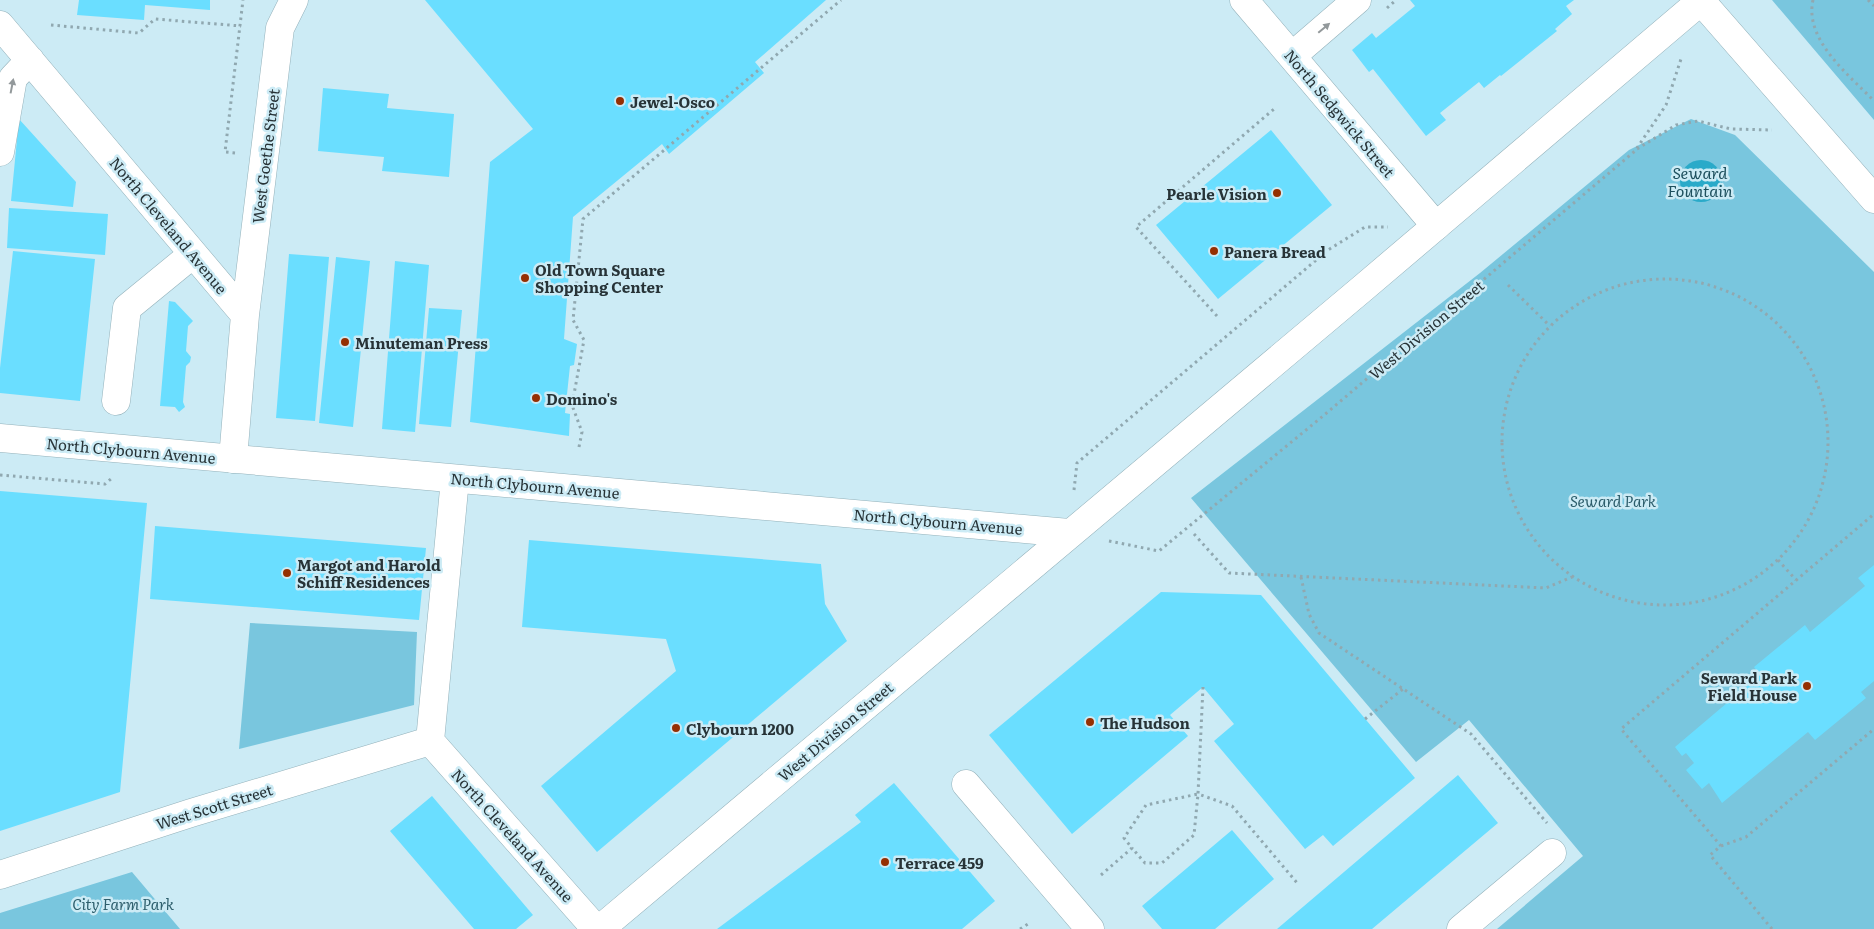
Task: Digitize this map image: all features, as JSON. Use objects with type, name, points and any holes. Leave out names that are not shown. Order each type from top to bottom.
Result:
[{"type":"main road","name":"West Goethe Street","points":[[245,316],[280,28],[294,0]]},
{"type":"main road","name":"North Sedgwick Street","points":[[1244,0],[1436,226]]},
{"type":"main road","points":[[1292,56],[1357,0]]},
{"type":"main road","points":[[1702,1],[1874,199]]},
{"type":"main road","name":"West Division Street","points":[[600,929],[1702,1]]},
{"type":"main road","name":"North Cleveland Avenue","points":[[0,25],[245,316]]},
{"type":"main road","points":[[0,152],[13,78],[30,60]]},
{"type":"main road","points":[[116,401],[127,308],[194,254]]},
{"type":"main road","points":[[233,460],[245,316]]},
{"type":"main road","name":"North Clybourn Avenue","points":[[0,438],[1069,533]]},
{"type":"main road","points":[[430,741],[455,479]]},
{"type":"main road","name":"North Cleveland Avenue","points":[[430,741],[596,929]]},
{"type":"main road","name":"West Scott Street","points":[[0,875],[191,813],[430,741]]},
{"type":"main road","points":[[966,784],[1090,929]]},
{"type":"main road","points":[[1461,929],[1552,853]]},
{"type":"path","points":[[243,0],[225,152],[265,156]]},
{"type":"path","points":[[579,447],[582,432],[572,405],[584,340],[573,320],[582,220],[841,0]]},
{"type":"path","points":[[1813,0],[1810,13],[1816,34],[1832,56],[1874,101]]},
{"type":"path","points":[[1868,0],[1874,6]]},
{"type":"path","points":[[51,25],[139,33],[155,20],[241,26]]},
{"type":"path","name":"West Division Street","points":[[1069,533],[1159,551],[1323,416],[1635,151],[1666,104],[1682,58]]},
{"type":"path","points":[[1216,316],[1136,227],[1274,109]]},
{"type":"path","points":[[1635,151],[1662,132],[1676,125],[1698,120],[1730,128],[1816,132]]},
{"type":"path","points":[[1069,533],[1077,463],[1320,257],[1365,227],[1436,226]]},
{"type":"path","points":[[1641,280],[1649,280],[1692,281],[1741,297],[1782,327],[1812,370],[1827,418],[1826,470],[1809,519],[1778,560],[1748,583],[1714,598],[1678,606],[1640,604],[1604,595],[1572,577],[1537,545],[1513,504],[1502,457],[1504,409],[1521,365],[1550,326],[1592,296],[1641,280]]},
{"type":"path","points":[[1508,285],[1550,326]]},
{"type":"path","points":[[1721,846],[1621,729],[1874,514]]},
{"type":"path","points":[[1194,534],[1229,573],[1546,588],[1572,577]]},
{"type":"path","points":[[1778,560],[1796,580]]},
{"type":"path","points":[[1301,576],[1309,614],[1319,632],[1471,734],[1564,843],[1552,853]]},
{"type":"path","points":[[1203,687],[1198,794],[1194,835],[1162,863],[1145,863],[1124,838],[1146,805],[1198,794],[1232,806],[1298,884]]},
{"type":"path","points":[[1366,719],[1403,689]]},
{"type":"path","points":[[1772,929],[1710,855],[1721,846],[1746,837],[1874,729]]},
{"type":"path","points":[[1101,875],[1132,848]]},
{"type":"path","points":[[1020,929],[1028,924]]},
{"type":"green space","points":[[1772,0],[1874,0],[1874,120]]},
{"type":"green space","name":"Seward Park","points":[[1691,119],[1735,135],[1874,272],[1874,929],[1497,929],[1583,856],[1469,720],[1416,762],[1191,498],[1480,273],[1629,150]]},
{"type":"green space","points":[[250,623],[417,632],[414,705],[239,749]]},
{"type":"green space","name":"City Farm Park","points":[[132,872],[180,929],[0,929],[0,913]]},
{"type":"water","name":"Seward Fountain","points":[[1701,160],[1716,166],[1722,181],[1716,196],[1701,202],[1686,196],[1680,181],[1686,166]]},
{"type":"building","points":[[79,0],[210,0],[210,10],[145,5],[144,20],[77,15]]},
{"type":"building","name":"Jewel-Osco","points":[[425,0],[826,0],[755,62],[764,73],[669,154],[662,144],[573,217],[564,339],[577,344],[574,365],[570,366],[565,413],[570,414],[569,436],[470,422],[490,162],[533,129]]},
{"type":"building","points":[[1410,0],[1574,0],[1566,6],[1572,14],[1555,29],[1557,31],[1484,88],[1479,82],[1440,113],[1446,120],[1426,136],[1373,69],[1369,72],[1352,50],[1372,33],[1376,38],[1415,6]]},
{"type":"building","points":[[323,88],[389,94],[387,108],[454,114],[449,177],[382,171],[384,157],[318,151]]},
{"type":"building","points":[[19,119],[76,182],[73,207],[11,201]]},
{"type":"building","points":[[1271,130],[1332,205],[1218,299],[1156,225]]},
{"type":"building","points":[[9,208],[108,214],[105,255],[7,248]]},
{"type":"building","points":[[13,251],[95,259],[80,401],[0,393],[0,368]]},
{"type":"building","points":[[289,254],[329,257],[315,421],[276,418]]},
{"type":"building","name":"Minuteman Press","points":[[336,257],[370,261],[353,427],[319,423]]},
{"type":"building","points":[[395,261],[429,265],[415,432],[382,429]]},
{"type":"building","points":[[169,301],[175,302],[193,321],[188,326],[186,351],[191,357],[190,362],[186,366],[183,402],[185,407],[179,412],[175,407],[160,406]]},
{"type":"building","points":[[429,308],[462,310],[451,427],[419,424]]},
{"type":"building","points":[[0,491],[147,503],[120,792],[0,831]]},
{"type":"building","name":"Margot and Harold Schiff Residences","points":[[155,526],[426,548],[419,620],[150,599]]},
{"type":"building","name":"Clybourn 1200","points":[[529,540],[821,564],[825,604],[847,641],[597,852],[541,786],[676,671],[666,639],[522,627]]},
{"type":"building","name":"Seward Park Field House","points":[[1874,565],[1874,681],[1861,692],[1866,698],[1815,740],[1808,732],[1722,803],[1709,783],[1702,789],[1686,770],[1694,763],[1686,753],[1682,756],[1675,747],[1760,675],[1754,667],[1805,625],[1810,632],[1865,586],[1858,578]]},
{"type":"building","name":"The Hudson","points":[[1161,592],[1261,595],[1415,778],[1333,846],[1323,835],[1305,849],[1214,741],[1234,724],[1203,687],[1170,715],[1188,736],[1072,834],[989,735]]},
{"type":"building","points":[[1458,775],[1498,823],[1372,929],[1277,929]]},
{"type":"building","name":"Terrace 459","points":[[894,783],[995,901],[962,929],[717,929],[861,822],[855,815]]},
{"type":"building","points":[[432,796],[533,915],[516,929],[474,929],[390,831]]},
{"type":"building","points":[[1232,830],[1274,879],[1215,929],[1162,929],[1142,906]]},
{"type":"place","name":"Jewel-Osco","points":[[620,101]]},
{"type":"place","name":"Pearle Vision","points":[[1277,193]]},
{"type":"place","name":"Panera Bread","points":[[1214,251]]},
{"type":"place","name":"Old Town Square Shopping Center","points":[[525,278]]},
{"type":"place","name":"Minuteman Press","points":[[345,342]]},
{"type":"place","name":"Domino's","points":[[536,398]]},
{"type":"place","name":"Margot and Harold Schiff Residences","points":[[287,573]]},
{"type":"place","name":"Seward Park Field House","points":[[1807,686]]},
{"type":"place","name":"The Hudson","points":[[1090,722]]},
{"type":"place","name":"Clybourn 1200","points":[[676,728]]},
{"type":"place","name":"Terrace 459","points":[[885,862]]}]
